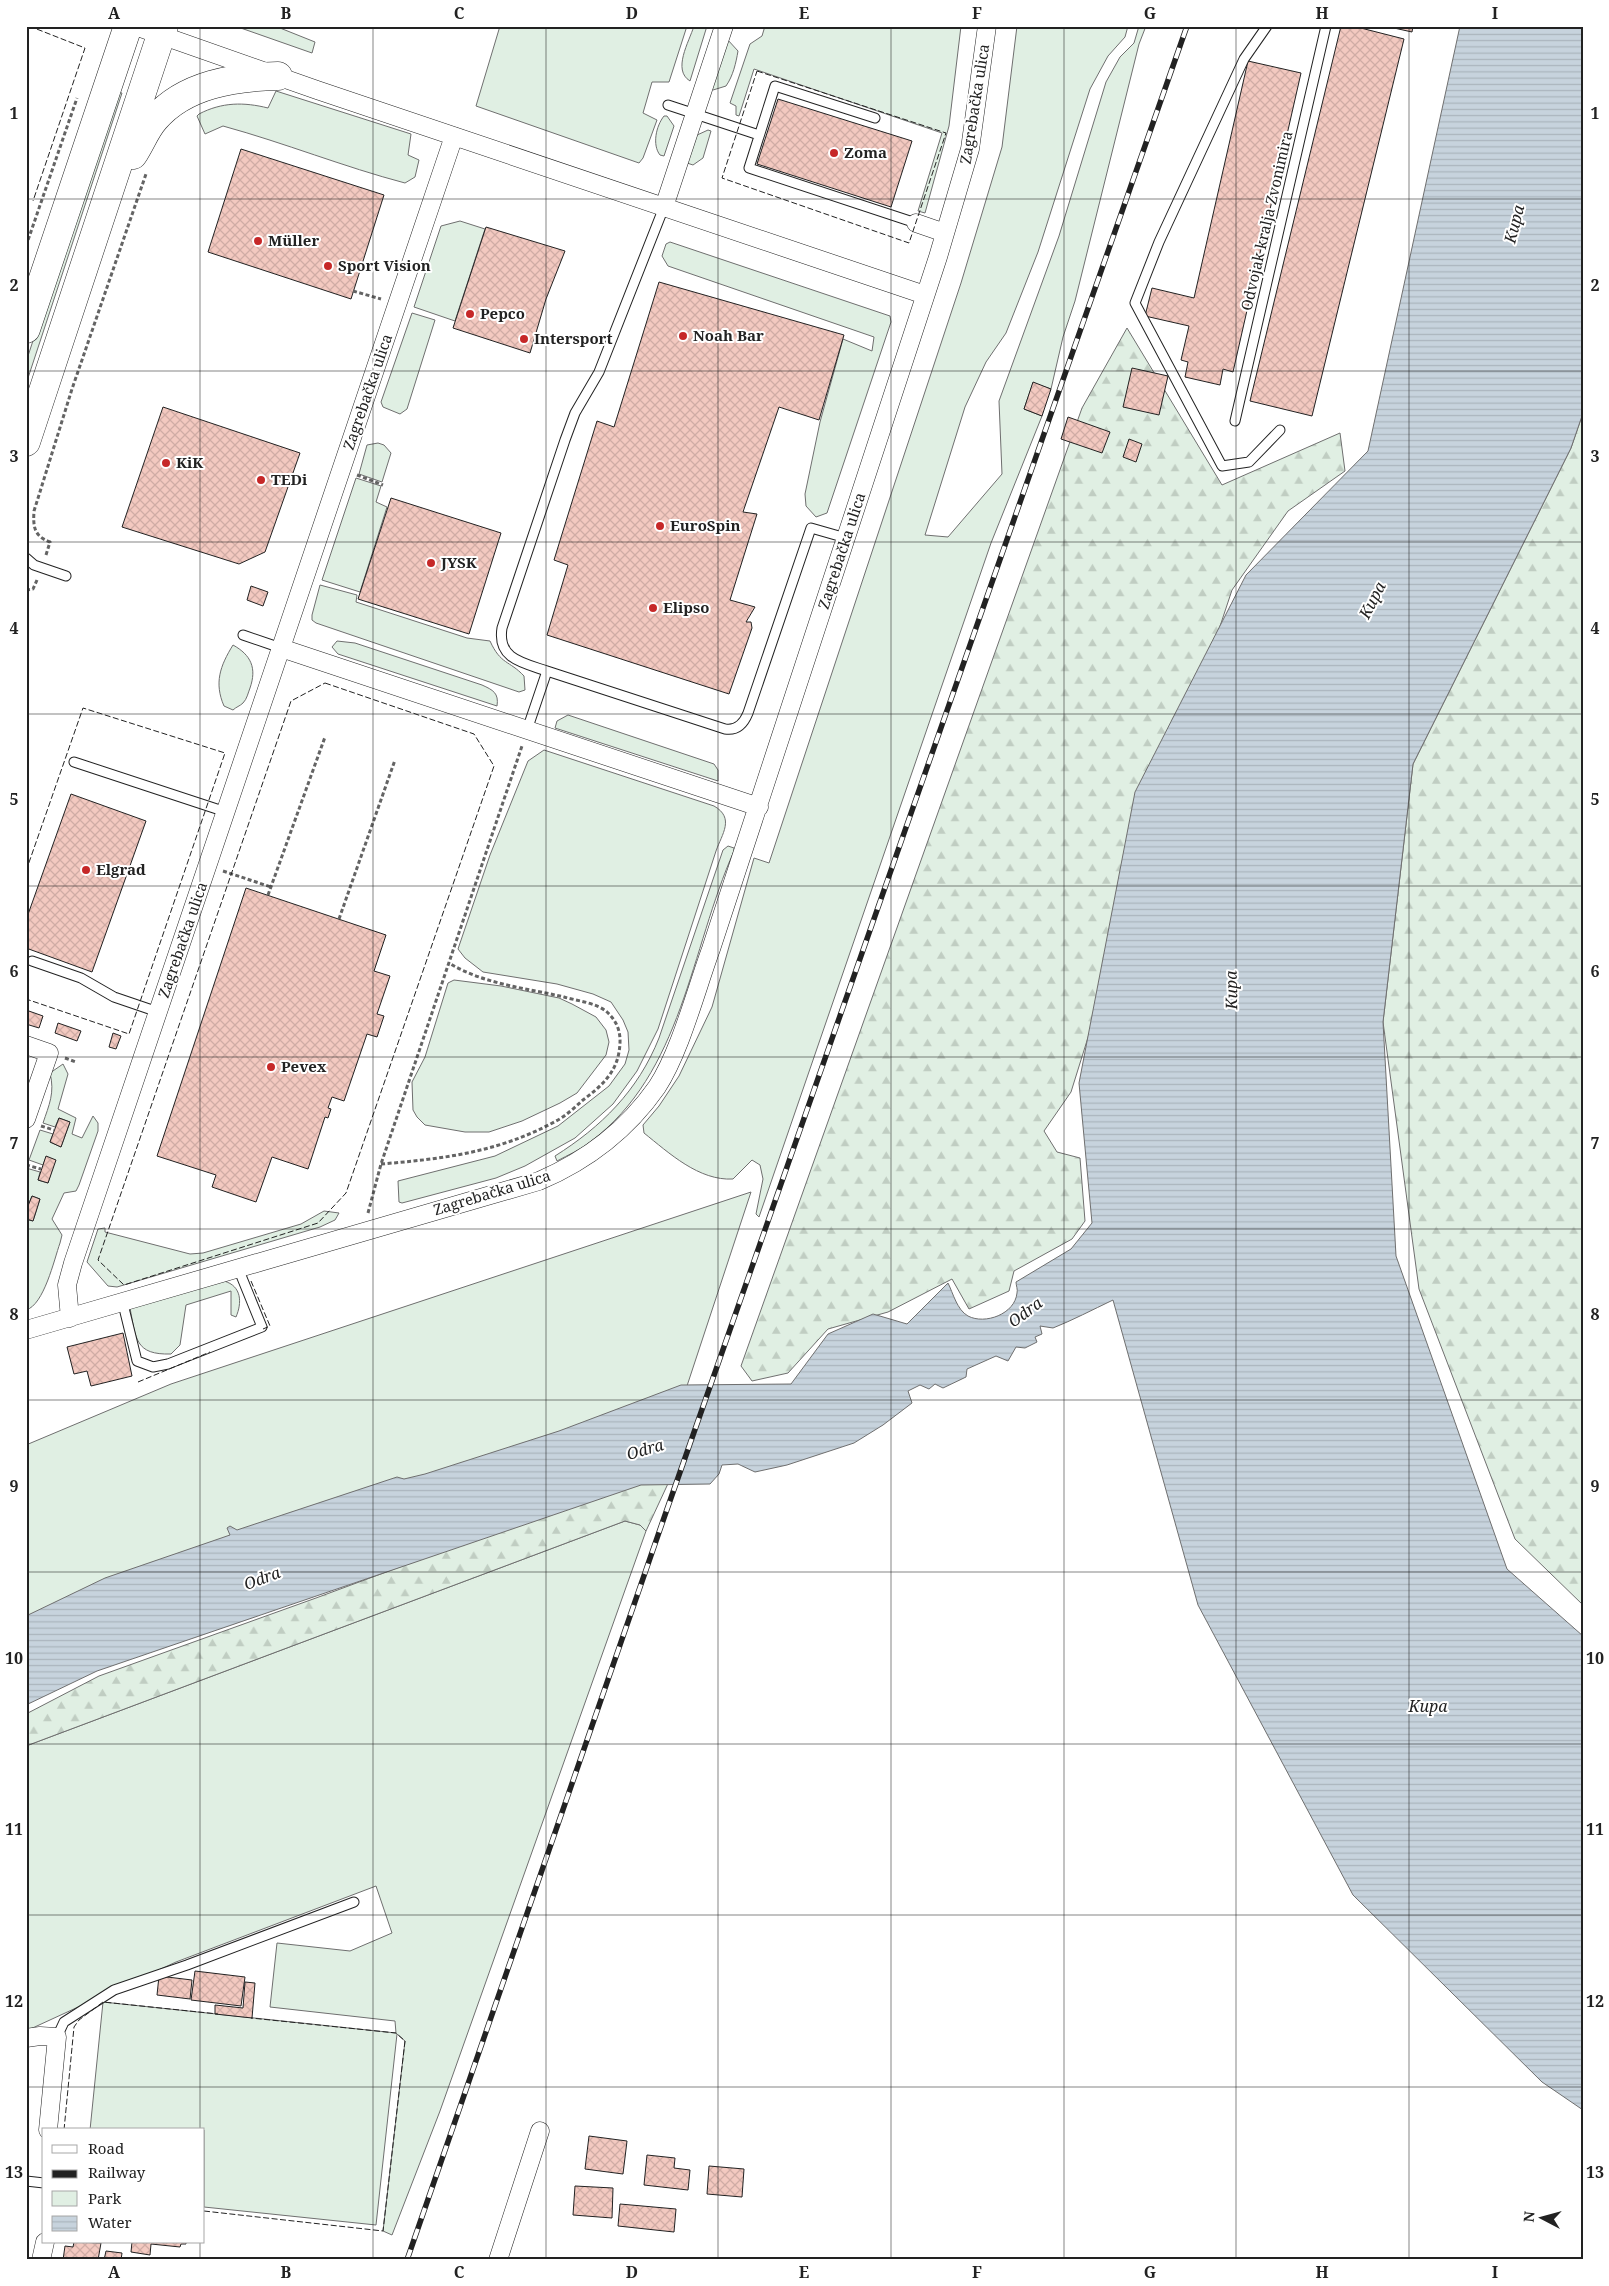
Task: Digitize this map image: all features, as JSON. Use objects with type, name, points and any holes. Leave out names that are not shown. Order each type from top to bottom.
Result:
[{"type":"main road","points":[[26,329],[128,26]]},
{"type":"main road","points":[[26,442],[108,194],[153,29]]},
{"type":"main road","points":[[108,194],[148,127],[168,107],[198,89],[218,82],[278,76]]},
{"type":"street","points":[[664,207],[724,26]]},
{"type":"street","name":"Zagrebačka ulica","points":[[26,1330],[123,1304],[238,1268],[539,1181],[570,1167],[600,1147],[626,1126],[657,1087],[672,1058],[759,807],[945,233],[970,149],[987,26]]},
{"type":"street","points":[[153,29],[278,76],[925,295]]},
{"type":"street","name":"Zagrebačka ulica","points":[[70,1318],[67,1285],[73,1263],[454,136]]},
{"type":"street","points":[[916,223],[945,233]]},
{"type":"street","points":[[281,648],[759,807]]},
{"type":"street","points":[[26,1045],[49,1053],[26,1119]]},
{"type":"street","points":[[26,2038],[40,2036],[57,2037],[48,2128]]},
{"type":"street","points":[[498,2260],[540,2131]]},
{"type":"street","points":[[41,2260],[44,2244]]},
{"type":"lane","points":[[1267,26],[1244,59],[1159,242],[1135,303],[1222,466],[1249,462],[1280,430]]},
{"type":"lane","name":"Odvojak kralja Zvonimira","points":[[1234,421],[1326,26]]},
{"type":"lane","points":[[874,118],[775,86],[749,168],[916,223]]},
{"type":"lane","points":[[668,105],[759,135]]},
{"type":"lane","points":[[664,207],[599,372],[575,413],[565,440],[502,628],[502,645],[510,656],[547,671],[725,729],[736,729],[744,722],[748,712],[811,528],[846,538]]},
{"type":"lane","points":[[26,558],[34,566],[66,576]]},
{"type":"lane","points":[[243,635],[281,648]]},
{"type":"lane","points":[[527,730],[547,671]]},
{"type":"lane","points":[[74,762],[226,812]]},
{"type":"lane","points":[[32,961],[81,978],[114,997],[158,1012]]},
{"type":"lane","points":[[123,1304],[137,1361],[153,1367],[168,1364],[262,1327],[238,1268]]},
{"type":"lane","points":[[57,2037],[64,2022],[114,1990],[187,1965],[354,1902]]},
{"type":"lane","points":[[26,2181],[42,2183]]},
{"type":"path","points":[[26,246],[80,89]]},
{"type":"path","points":[[26,590],[33,589],[34,566],[50,542],[40,539],[35,532],[33,523],[34,510],[72,388],[147,172]]},
{"type":"path","points":[[353,291],[381,299]]},
{"type":"path","points":[[352,473],[383,485]]},
{"type":"path","points":[[366,1231],[381,1164],[527,730]]},
{"type":"path","points":[[268,895],[325,737]]},
{"type":"path","points":[[339,919],[395,760]]},
{"type":"path","points":[[223,871],[271,887]]},
{"type":"path","points":[[381,1164],[431,1160],[477,1152],[520,1138],[557,1120],[605,1082],[616,1066],[621,1037],[617,1024],[606,1011],[588,1003],[479,977],[449,963]]},
{"type":"path","points":[[26,1165],[41,1169]]},
{"type":"green space","points":[[235,26],[275,26],[315,42],[312,53]]},
{"type":"green space","points":[[500,26],[687,26],[669,82],[652,82],[643,113],[657,120],[643,158],[639,163],[476,106]]},
{"type":"green space","points":[[694,26],[707,26],[690,81],[682,70],[682,63],[683,55]]},
{"type":"green space","points":[[765,26],[961,26],[949,126],[925,213],[918,211],[942,133],[754,69],[739,116],[736,115],[736,106],[730,103],[750,44],[762,36]]},
{"type":"green space","points":[[1017,26],[1128,26],[1125,37],[1108,56],[1090,89],[1038,252],[1006,333],[986,362],[965,407],[925,535],[948,537],[1002,474],[999,401],[1059,236],[1106,82],[1120,57],[1134,43],[1139,26],[1146,26],[1139,44],[1075,301],[1063,337],[1051,389],[1033,383],[1024,409],[1042,416],[991,543],[759,1217],[756,1214],[763,1179],[760,1165],[752,1160],[733,1179],[720,1178],[696,1171],[644,1133],[643,1125],[659,1106],[679,1076],[712,1007],[754,858],[769,863],[961,283],[1002,147]]},
{"type":"green space","points":[[727,39],[738,51],[735,65],[726,86],[713,90],[711,88]]},
{"type":"green space","points":[[115,91],[122,93],[26,384],[26,362]]},
{"type":"green space","points":[[276,91],[411,134],[408,155],[419,160],[415,177],[405,183],[223,126],[205,134],[197,116],[199,114],[216,107],[233,104],[268,108]]},
{"type":"green space","points":[[664,116],[667,116],[674,126],[664,156],[660,155],[656,141],[657,130]]},
{"type":"green space","points":[[708,130],[711,131],[703,158],[693,165],[687,163],[695,136]]},
{"type":"green space","points":[[460,221],[485,229],[455,321],[414,307],[441,226]]},
{"type":"green space","points":[[670,242],[890,316],[891,322],[827,513],[816,517],[806,506],[805,494],[820,422],[843,339],[872,351],[874,337],[668,266],[662,256],[666,244]]},
{"type":"green space","points":[[412,313],[435,320],[407,409],[400,414],[383,407],[381,402]]},
{"type":"green space","points":[[1127,328],[1222,485],[1340,433],[1345,471],[1288,511],[1232,590],[1152,832],[1071,1092],[1044,1131],[1057,1152],[1080,1158],[1085,1221],[1072,1239],[1014,1271],[1009,1291],[969,1309],[952,1279],[888,1312],[828,1329],[788,1373],[752,1381],[741,1366],[1082,408]]},
{"type":"green space","points":[[1583,413],[1583,1605],[1515,1539],[1419,1289],[1383,1022],[1413,764],[1571,448]]},
{"type":"green space","points":[[378,443],[384,445],[391,453],[382,482],[359,474],[367,445]]},
{"type":"green space","points":[[356,478],[381,486],[376,502],[387,507],[360,592],[322,580]]},
{"type":"green space","points":[[320,585],[357,595],[356,602],[467,638],[490,641],[498,654],[524,676],[525,690],[519,692],[316,623],[312,620],[312,615]]},
{"type":"green space","points":[[337,641],[355,643],[482,685],[494,692],[497,698],[497,706],[338,654],[332,647]]},
{"type":"green space","points":[[233,645],[248,658],[253,674],[246,700],[233,710],[224,706],[219,690],[219,682],[222,667]]},
{"type":"green space","points":[[568,715],[714,764],[718,770],[718,781],[555,728],[557,721]]},
{"type":"green space","points":[[544,750],[714,806],[724,816],[724,832],[716,851],[658,1029],[637,1071],[613,1104],[575,1138],[525,1166],[496,1178],[402,1203],[399,1202],[398,1181],[495,1156],[558,1126],[609,1086],[625,1064],[629,1050],[628,1032],[623,1020],[611,1002],[593,994],[557,984],[483,972],[465,958],[458,949],[490,855],[528,761]]},
{"type":"green space","points":[[728,846],[734,848],[734,851],[719,889],[694,968],[665,1046],[646,1081],[621,1114],[590,1142],[557,1161],[555,1156],[588,1133],[616,1106],[629,1091],[650,1057],[659,1038],[723,850]]},
{"type":"green space","points":[[454,980],[501,986],[559,998],[572,1004],[596,1017],[606,1030],[609,1042],[606,1055],[577,1093],[522,1121],[489,1132],[465,1132],[425,1125],[413,1110],[412,1082],[425,1057],[448,983]]},
{"type":"green space","points":[[63,1064],[68,1074],[58,1109],[76,1118],[72,1134],[82,1138],[93,1116],[98,1123],[98,1131],[76,1191],[64,1193],[52,1219],[62,1235],[60,1243],[43,1291],[38,1300],[26,1310],[26,1219],[33,1221],[40,1199],[32,1196],[29,1203],[26,1203],[26,1168],[40,1172],[38,1180],[48,1183],[55,1160],[46,1157],[43,1165],[29,1160],[40,1130],[53,1134],[50,1142],[61,1147],[70,1122],[59,1118],[55,1127],[43,1123],[52,1093],[50,1073]]},
{"type":"green space","points":[[751,1192],[683,1398],[26,1623],[26,1445],[171,1384]]},
{"type":"green space","points":[[324,1211],[339,1213],[335,1220],[320,1227],[117,1287],[108,1286],[87,1262],[98,1229],[105,1228],[105,1232],[190,1254],[203,1253],[301,1224]]},
{"type":"green space","points":[[224,1281],[234,1287],[239,1296],[240,1301],[236,1317],[231,1315],[231,1291],[186,1305],[180,1345],[171,1354],[150,1352],[139,1343],[130,1308]]},
{"type":"green space","points":[[672,1475],[646,1531],[640,1525],[625,1521],[26,1746],[26,1714],[99,1676],[629,1482]]},
{"type":"green space","points":[[625,1521],[640,1525],[646,1531],[440,2111],[392,2235],[383,2231],[405,2041],[397,2034],[376,2225],[205,2207],[205,2128],[90,2128],[103,2002],[396,2033],[395,2021],[270,2007],[277,1943],[350,1951],[392,1933],[376,1886],[176,1962],[26,2031],[26,1746]]},
{"type":"water","name":"Kupa","points":[[1460,26],[1583,26],[1583,413],[1571,448],[1413,764],[1383,1022],[1396,1256],[1507,1569],[1583,1636],[1583,2110],[1542,2082],[1353,1895],[1198,1605],[1113,1300],[1053,1328],[1040,1326],[1042,1334],[1035,1337],[1037,1342],[1025,1348],[1016,1347],[1008,1361],[996,1356],[967,1369],[966,1377],[943,1388],[935,1384],[929,1389],[920,1385],[908,1391],[912,1403],[883,1425],[854,1443],[787,1465],[755,1472],[738,1464],[722,1465],[719,1474],[710,1484],[641,1485],[97,1671],[26,1705],[26,1616],[105,1578],[230,1535],[227,1528],[230,1526],[237,1530],[397,1477],[404,1479],[425,1474],[559,1431],[681,1385],[791,1384],[828,1334],[873,1314],[907,1324],[948,1283],[958,1306],[968,1316],[983,1319],[998,1316],[1011,1307],[1015,1300],[1017,1292],[1016,1282],[1071,1249],[1092,1223],[1079,1083],[1135,792],[1246,575],[1368,451]]},
{"type":"building","points":[[1341,26],[1353,26],[1404,39],[1312,416],[1250,401]]},
{"type":"building","points":[[1385,26],[1413,26],[1412,32]]},
{"type":"building","points":[[1248,61],[1301,73],[1233,372],[1223,369],[1220,385],[1185,377],[1188,362],[1181,360],[1189,326],[1145,316],[1152,288],[1194,298]]},
{"type":"building","name":"Zoma","points":[[778,99],[912,141],[891,207],[757,164]]},
{"type":"building","points":[[241,149],[384,195],[351,299],[208,252]]},
{"type":"building","points":[[486,227],[565,251],[546,299],[530,353],[453,328]]},
{"type":"building","points":[[659,282],[844,335],[819,420],[779,407],[743,512],[757,514],[730,600],[755,607],[746,622],[751,622],[752,628],[729,694],[547,635],[568,565],[554,560],[597,421],[614,427]]},
{"type":"building","points":[[1132,368],[1168,376],[1159,415],[1123,407]]},
{"type":"building","points":[[1033,382],[1051,389],[1042,416],[1024,409]]},
{"type":"building","points":[[163,407],[300,453],[265,552],[239,564],[122,527]]},
{"type":"building","points":[[1068,417],[1110,432],[1102,453],[1061,439]]},
{"type":"building","points":[[1129,439],[1142,444],[1136,462],[1123,457]]},
{"type":"building","name":"JYSK","points":[[391,498],[501,533],[469,634],[358,599]]},
{"type":"building","points":[[251,586],[268,592],[263,606],[247,600]]},
{"type":"building","name":"Elgrad","points":[[71,794],[146,821],[92,972],[26,948],[26,920]]},
{"type":"building","name":"Pevex","points":[[246,888],[386,935],[374,971],[390,976],[377,1014],[384,1016],[377,1037],[367,1034],[344,1101],[332,1097],[328,1108],[331,1109],[328,1118],[325,1117],[308,1169],[272,1157],[256,1202],[212,1187],[216,1175],[157,1156]]},
{"type":"building","points":[[26,1010],[43,1016],[39,1028],[26,1024]]},
{"type":"building","points":[[58,1023],[81,1031],[77,1041],[55,1033]]},
{"type":"building","points":[[113,1033],[121,1036],[116,1049],[109,1047]]},
{"type":"building","points":[[59,1118],[70,1122],[61,1147],[50,1142]]},
{"type":"building","points":[[46,1156],[56,1160],[48,1183],[38,1180]]},
{"type":"building","points":[[32,1196],[40,1199],[33,1221],[26,1219],[26,1211]]},
{"type":"building","points":[[123,1333],[132,1376],[91,1386],[87,1371],[74,1374],[67,1347]]},
{"type":"building","points":[[195,1971],[245,1977],[241,2006],[191,2000]]},
{"type":"building","points":[[159,1976],[192,1980],[190,1999],[157,1995]]},
{"type":"building","points":[[245,1982],[255,1983],[252,2018],[215,2014],[215,2005],[243,2008]]},
{"type":"building","points":[[589,2136],[627,2141],[623,2174],[585,2169]]},
{"type":"building","points":[[647,2155],[675,2158],[674,2168],[690,2170],[688,2190],[644,2185]]},
{"type":"building","points":[[709,2166],[744,2169],[742,2197],[707,2194]]},
{"type":"building","points":[[575,2186],[613,2188],[612,2218],[573,2215]]},
{"type":"building","points":[[620,2204],[676,2209],[674,2232],[618,2226]]},
{"type":"building","points":[[74,2244],[101,2244],[98,2260],[63,2260],[65,2246],[73,2247]]},
{"type":"building","points":[[132,2244],[151,2244],[150,2255],[131,2252]]},
{"type":"building","points":[[151,2244],[181,2244],[180,2247]]},
{"type":"building","points":[[106,2251],[122,2253],[121,2260],[104,2260]]},
{"type":"railway","points":[[407,2260],[665,1515],[1187,26]]},
{"type":"fence","points":[[29,26],[85,48],[33,201]]},
{"type":"fence","points":[[757,71],[946,133],[909,243],[722,178],[757,71]]},
{"type":"fence","points":[[325,683],[474,734],[494,766],[346,1193],[318,1223],[124,1285],[98,1260],[291,701],[325,683]]},
{"type":"fence","points":[[26,871],[83,708],[225,753],[129,1034],[26,999]]},
{"type":"fence","points":[[251,1281],[270,1326],[263,1329]]},
{"type":"fence","points":[[138,1382],[210,1352]]},
{"type":"fence","points":[[64,2128],[74,2027],[79,2020],[103,2002],[218,2014]]},
{"type":"fence","points":[[205,2211],[383,2231],[405,2041],[396,2033],[251,2018]]},
{"type":"place","name":"Zoma","points":[[834,153]]},
{"type":"place","name":"Müller","points":[[258,241]]},
{"type":"place","name":"Sport Vision","points":[[328,266]]},
{"type":"place","name":"Pepco","points":[[470,314]]},
{"type":"place","name":"Noah Bar","points":[[683,336]]},
{"type":"place","name":"Intersport","points":[[524,339]]},
{"type":"place","name":"KiK","points":[[166,463]]},
{"type":"place","name":"TEDi","points":[[261,480]]},
{"type":"place","name":"EuroSpin","points":[[660,526]]},
{"type":"place","name":"JYSK","points":[[431,563]]},
{"type":"place","name":"Elipso","points":[[653,608]]},
{"type":"place","name":"Elgrad","points":[[86,870]]},
{"type":"place","name":"Pevex","points":[[271,1067]]},
{"type":"water label","name":"Odra","points":[[1025,1312]]},
{"type":"water label","name":"Odra","points":[[645,1449]]},
{"type":"water label","name":"Odra","points":[[262,1578]]}]
